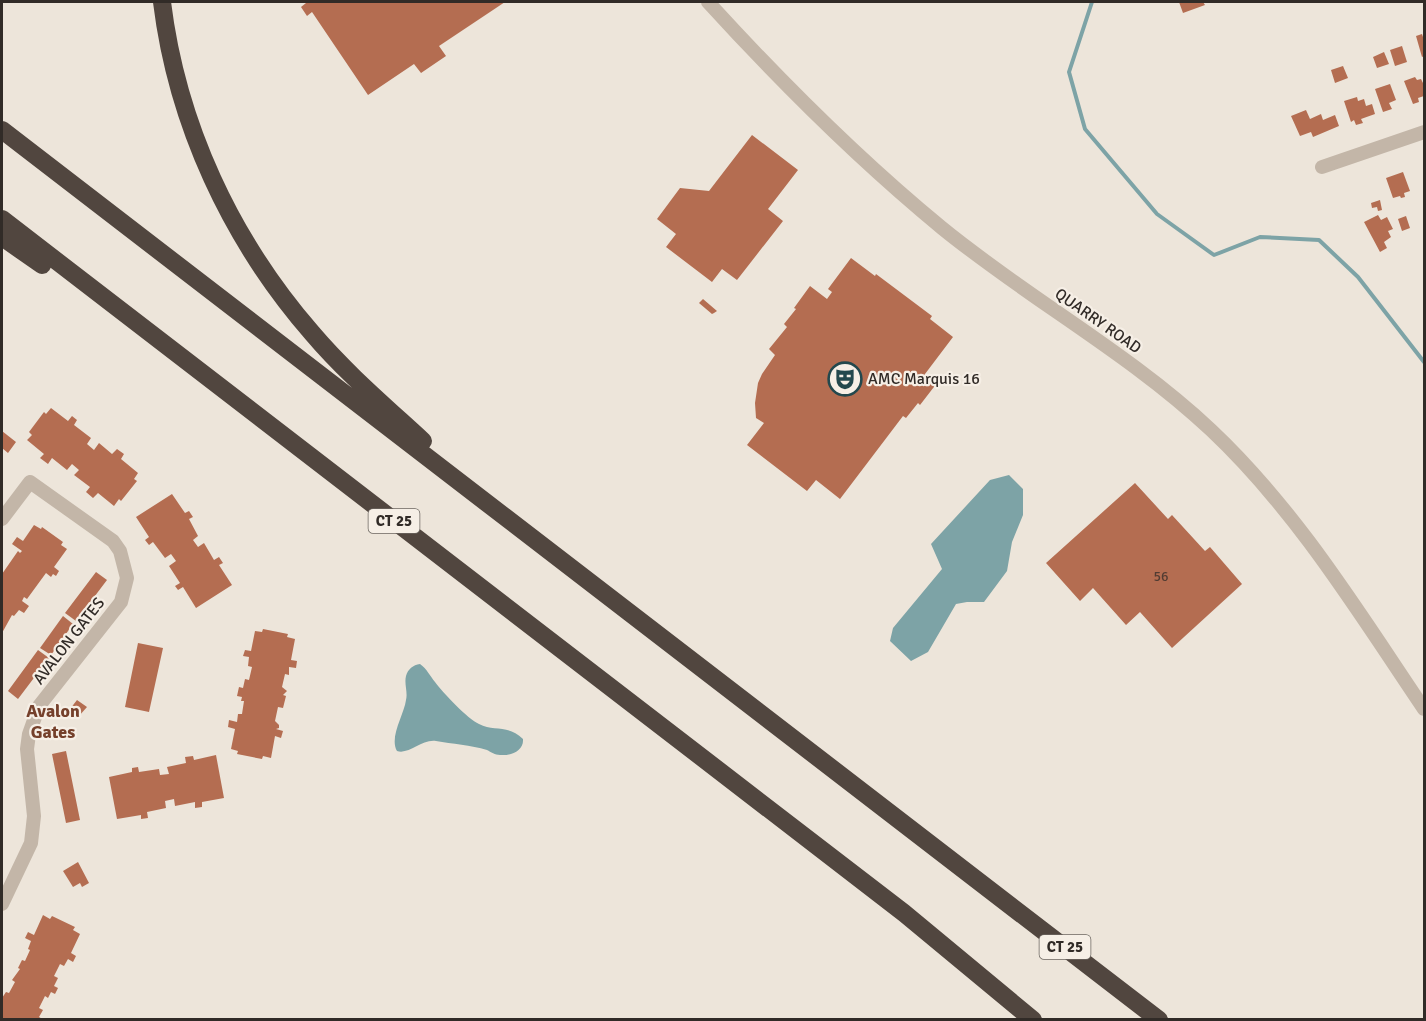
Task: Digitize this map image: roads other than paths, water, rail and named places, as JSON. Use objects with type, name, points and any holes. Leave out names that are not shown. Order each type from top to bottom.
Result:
[{"type":"highway","points":[[162,2],[175,72],[197,142],[226,207],[267,274],[296,314],[342,365],[513,523]]},
{"type":"highway","name":"CT 25","points":[[2,130],[1158,1020]]},
{"type":"highway","name":"CT 25","points":[[2,219],[904,913],[1033,1020]]},
{"type":"highway","points":[[2,237],[183,359]]},
{"type":"street","name":"QUARRY ROAD","points":[[708,2],[759,58],[869,164],[943,229],[1149,376],[1213,432],[1245,464],[1310,543],[1425,709]]},
{"type":"street","points":[[1322,167],[1425,132]]},
{"type":"street","name":"AVALON GATES","points":[[2,519],[30,482],[113,541],[120,551],[127,578],[121,602],[39,706],[29,734],[27,748],[34,816],[31,843],[2,904]]},
{"type":"water","points":[[1009,475],[1023,489],[1023,515],[1012,542],[1007,571],[984,602],[956,604],[928,652],[911,661],[890,641],[893,628],[942,569],[931,544],[990,480]]},
{"type":"water","points":[[420,664],[450,699],[474,721],[485,726],[512,731],[523,739],[519,750],[508,755],[498,755],[475,747],[431,741],[406,751],[397,751],[395,739],[405,706],[406,676],[411,668]]},
{"type":"waterway","points":[[1092,2],[1069,72],[1085,129],[1157,214],[1214,255],[1260,237],[1319,240],[1358,277],[1424,362]]},
{"type":"place","name":"AMC Marquis 16","points":[[845,379]]},
{"type":"district","name":"Avalon Gates","points":[[53,721]]}]
